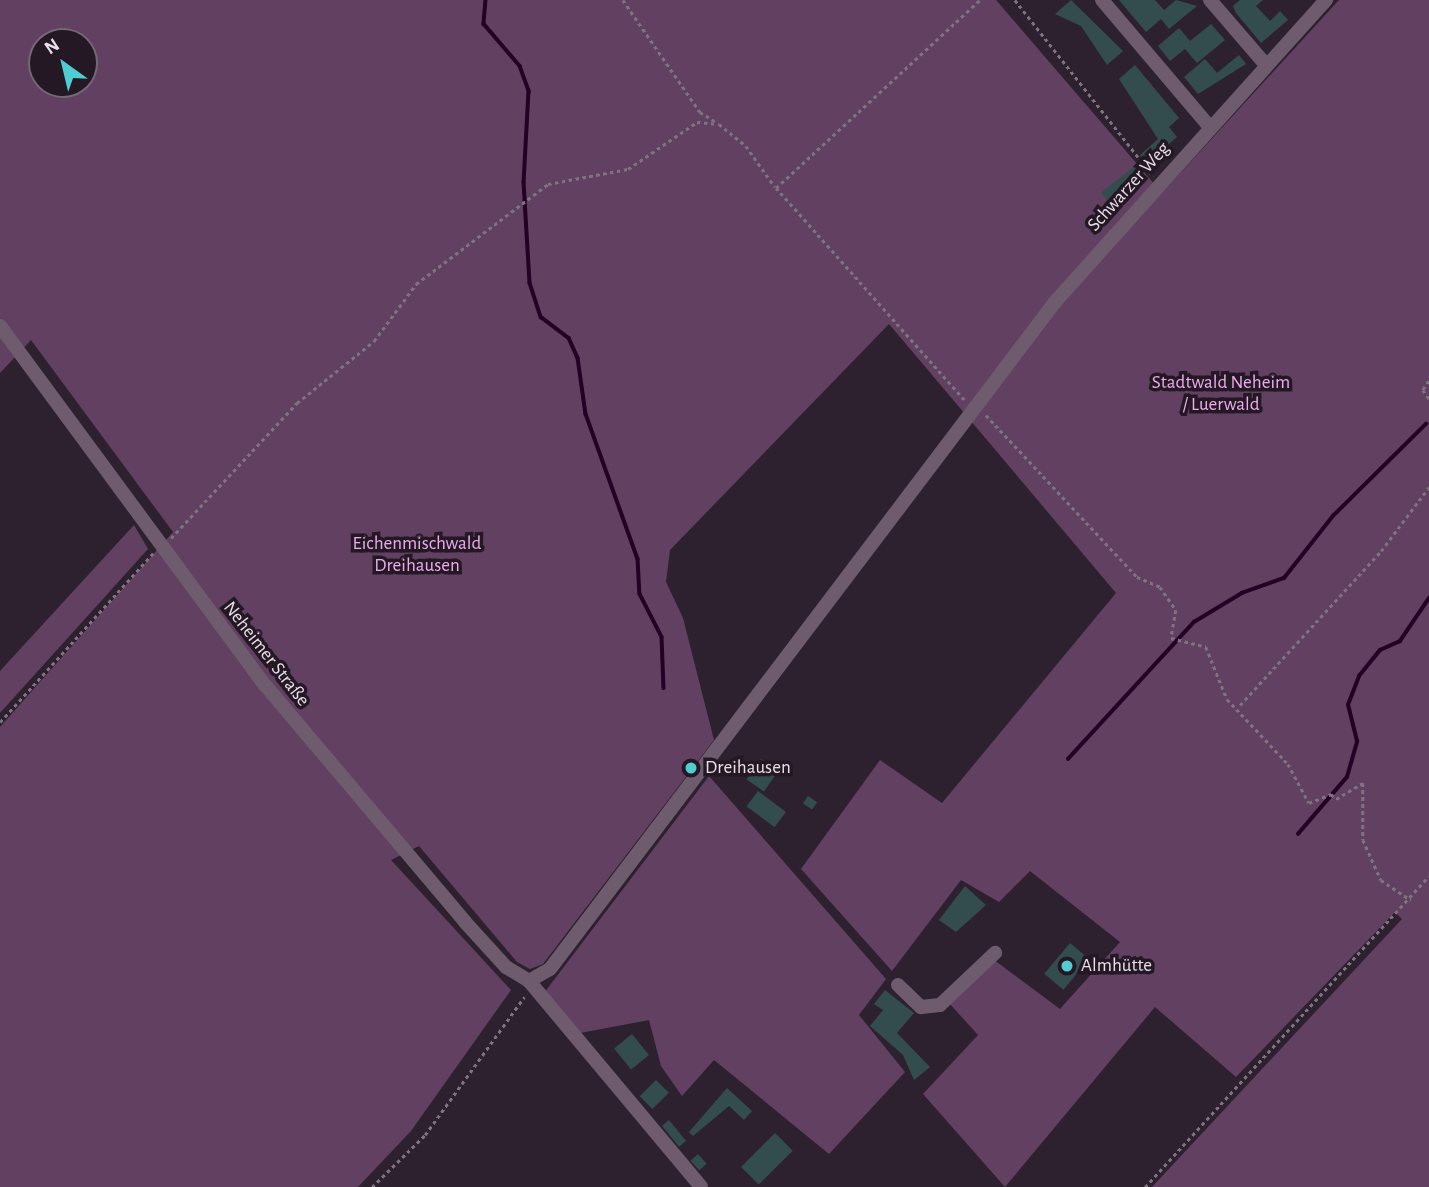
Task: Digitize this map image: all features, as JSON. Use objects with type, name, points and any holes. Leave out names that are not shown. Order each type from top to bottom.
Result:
[{"type":"street","points":[[1102,0],[1209,126]]},
{"type":"street","points":[[1210,0],[1265,64]]},
{"type":"street","name":"Schwarzer Weg","points":[[972,410],[1158,182],[1326,0]]},
{"type":"street","name":"Neheimer Straße","points":[[0,326],[161,547],[409,858],[506,967],[529,981],[701,1187]]},
{"type":"street","points":[[529,981],[550,969],[972,410]]},
{"type":"street","points":[[898,985],[921,1007],[940,1005],[995,953]]},
{"type":"path","points":[[623,0],[700,112],[746,146],[776,188],[972,410],[992,418],[1137,577],[1160,587],[1176,610],[1171,638],[1175,643],[1206,648],[1227,699],[1240,705],[1308,790],[1310,803],[1331,794],[1336,799],[1363,783],[1363,839],[1381,880],[1411,900]]},
{"type":"path","points":[[776,188],[980,0]]},
{"type":"path","points":[[1015,0],[1158,182]]},
{"type":"path","points":[[0,722],[297,403],[339,375],[396,316],[416,284],[452,254],[484,238],[548,184],[628,170],[696,122],[719,124]]},
{"type":"path","points":[[1429,381],[1423,390],[1429,399]]},
{"type":"path","points":[[1240,705],[1381,551],[1429,487]]},
{"type":"path","points":[[1144,1187],[1411,900],[1429,876]]},
{"type":"path","points":[[372,1187],[425,1135],[467,1081],[523,1001],[529,981]]},
{"type":"green space","name":"Stadtwald Neheim / Luerwald","points":[[0,0],[996,0],[1162,193],[1339,0],[1429,0],[1429,1187],[1152,1187],[1402,919],[1395,912],[1236,1077],[1155,1007],[1005,1187],[923,1094],[978,1035],[949,1003],[994,960],[1060,1009],[1120,942],[1030,871],[999,902],[961,880],[892,971],[801,869],[880,760],[942,803],[1116,593],[889,324],[670,550],[666,582],[683,618],[714,740],[543,964],[530,969],[517,962],[419,846],[391,860],[511,990],[411,1131],[358,1187],[0,1187],[0,727],[173,532],[31,340],[0,373]]},
{"type":"green space","points":[[134,525],[148,549],[0,713],[0,671]]},
{"type":"green space","points":[[709,776],[886,979],[859,1015],[905,1072],[829,1154],[714,1060],[682,1096],[661,1066],[649,1020],[575,1034],[544,993]]},
{"type":"building","points":[[1071,0],[1123,51],[1107,65],[1081,26],[1055,14]]},
{"type":"building","points":[[1119,0],[1155,0],[1164,10],[1176,0],[1197,6],[1169,29],[1161,19],[1146,32]]},
{"type":"building","points":[[1240,0],[1263,0],[1256,6],[1270,21],[1280,11],[1288,20],[1261,43],[1236,13],[1233,6]]},
{"type":"building","points":[[1211,24],[1225,40],[1197,63],[1185,49],[1170,61],[1158,46],[1179,28],[1190,41]]},
{"type":"building","points":[[1239,55],[1246,64],[1198,94],[1184,77],[1205,59],[1217,73]]},
{"type":"building","points":[[1135,65],[1179,118],[1169,127],[1177,137],[1147,163],[1140,155],[1158,139],[1119,79]]},
{"type":"building","points":[[1135,166],[1142,175],[1108,201],[1101,192]]},
{"type":"building","points":[[761,759],[778,771],[764,792],[747,779]]},
{"type":"building","points":[[758,791],[786,812],[775,827],[747,806]]},
{"type":"building","points":[[808,796],[817,802],[812,810],[803,803]]},
{"type":"building","points":[[965,886],[986,905],[956,932],[939,920]]},
{"type":"building","name":"Almhütte","points":[[1070,943],[1089,959],[1063,990],[1044,974]]},
{"type":"building","points":[[885,990],[914,1013],[897,1033],[930,1067],[914,1080],[903,1055],[870,1026],[883,1010],[874,1004]]},
{"type":"building","points":[[632,1034],[649,1055],[631,1069],[614,1048]]},
{"type":"building","points":[[656,1080],[669,1093],[652,1109],[640,1096]]},
{"type":"building","points":[[727,1088],[752,1111],[744,1120],[729,1106],[693,1136],[689,1132]]},
{"type":"building","points":[[669,1120],[686,1141],[679,1147],[662,1126]]},
{"type":"building","points":[[775,1133],[793,1151],[759,1185],[741,1167]]},
{"type":"building","points":[[698,1154],[707,1164],[699,1170],[691,1161]]},
{"type":"waterway","points":[[486,0],[484,24],[520,66],[529,91],[524,182],[530,283],[541,317],[569,338],[578,358],[586,414],[638,559],[640,594],[662,637],[664,688]]},
{"type":"waterway","points":[[1068,759],[1194,622],[1242,593],[1284,578],[1333,516],[1426,424]]},
{"type":"waterway","points":[[1298,834],[1347,777],[1357,741],[1348,705],[1359,676],[1380,650],[1400,641],[1429,598]]},
{"type":"place","name":"Dreihausen","points":[[691,768]]},
{"type":"place","name":"Almhütte","points":[[1067,966]]},
{"type":"park label","name":"Eichenmischwald Dreihausen","points":[[417,555]]}]
